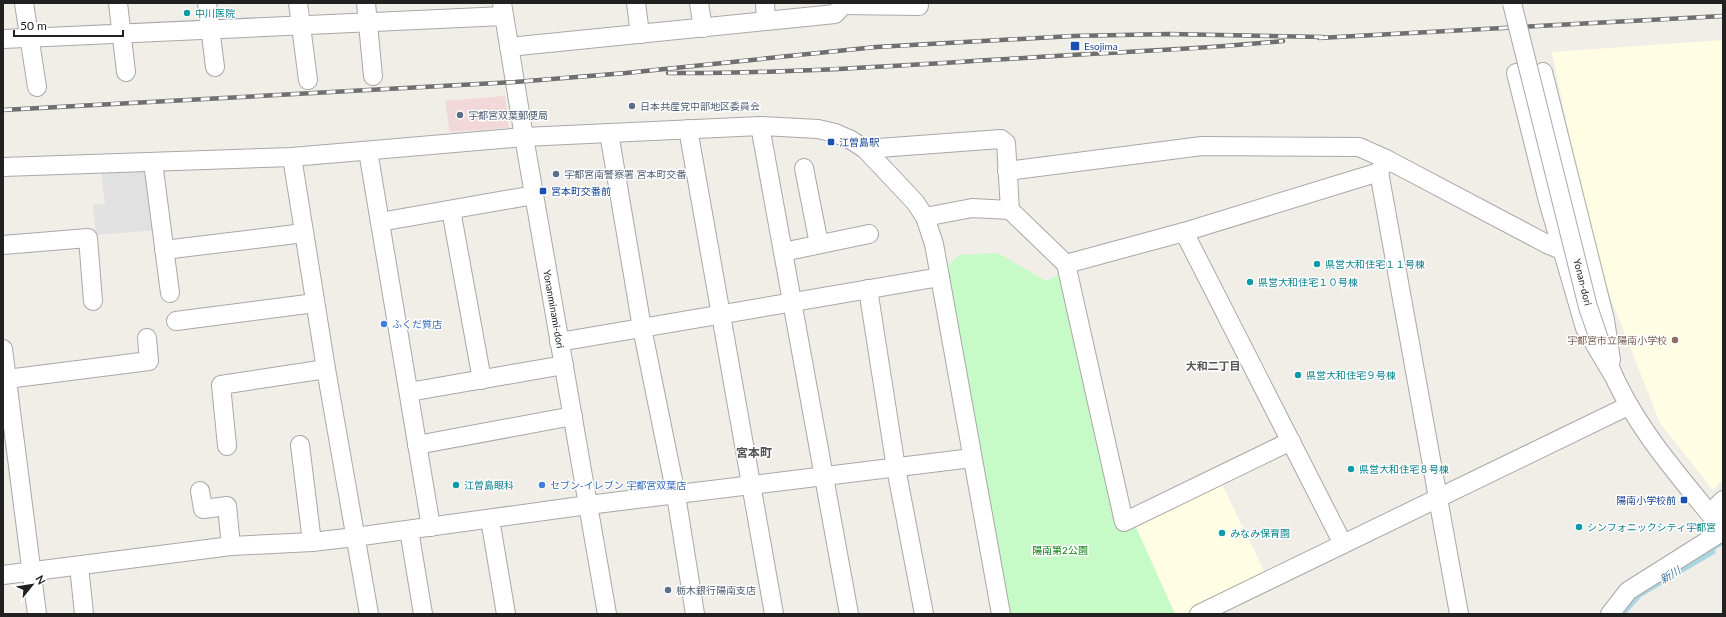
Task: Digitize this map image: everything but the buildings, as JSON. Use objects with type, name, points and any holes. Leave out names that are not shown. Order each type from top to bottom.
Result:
[{"type":"street","points":[[24,3],[37,87]]},
{"type":"street","points":[[118,3],[126,72]]},
{"type":"street","points":[[207,3],[215,67]]},
{"type":"street","points":[[298,3],[308,80]]},
{"type":"street","points":[[366,3],[373,76]]},
{"type":"street","points":[[636,3],[640,34]]},
{"type":"street","points":[[699,3],[703,28]]},
{"type":"street","points":[[765,3],[766,21]]},
{"type":"street","points":[[509,47],[835,14],[844,4],[918,6],[918,3]]},
{"type":"street","name":"Yonan-dori","points":[[1512,3],[1588,307],[1613,375],[1628,406],[1644,430],[1723,530]]},
{"type":"street","points":[[3,39],[369,22],[503,9]]},
{"type":"street","name":"Yonanminami-dori","points":[[503,9],[559,342],[607,614]]},
{"type":"street","points":[[1542,72],[1605,320],[1613,375]]},
{"type":"street","points":[[1516,73],[1561,250],[1585,328],[1613,375]]},
{"type":"street","points":[[760,126],[849,614]]},
{"type":"street","points":[[3,167],[292,157],[524,138],[760,126],[818,129],[835,133],[851,140],[865,149],[915,202],[925,217],[934,244],[1001,614]]},
{"type":"street","points":[[688,129],[774,614]]},
{"type":"street","points":[[609,133],[642,328],[676,495],[695,614]]},
{"type":"street","points":[[865,149],[1000,139],[1006,143],[1010,210]]},
{"type":"street","points":[[1007,171],[1202,146],[1359,147],[1383,165],[1561,250]]},
{"type":"street","points":[[368,150],[431,527]]},
{"type":"street","points":[[292,157],[326,369],[369,614]]},
{"type":"street","points":[[153,162],[170,293]]},
{"type":"street","points":[[1066,264],[1184,232],[1383,165]]},
{"type":"street","points":[[1383,165],[1438,498],[1459,614]]},
{"type":"street","points":[[804,168],[819,244]]},
{"type":"street","points":[[380,222],[534,195]]},
{"type":"street","points":[[925,217],[972,208],[1010,210],[1066,264],[1124,522],[1290,441]]},
{"type":"street","points":[[451,210],[482,380]]},
{"type":"street","points":[[1184,232],[1343,544]]},
{"type":"street","points":[[164,250],[304,233]]},
{"type":"street","points":[[784,252],[869,234]]},
{"type":"street","points":[[3,245],[88,238],[93,301]]},
{"type":"street","points":[[559,342],[940,277]]},
{"type":"street","points":[[868,289],[896,468],[924,614]]},
{"type":"street","points":[[176,321],[315,303]]},
{"type":"street","points":[[37,614],[31,572],[11,473],[4,365],[149,362],[147,338]]},
{"type":"street","points":[[409,392],[564,365]]},
{"type":"street","points":[[227,446],[221,385],[326,369]]},
{"type":"street","points":[[1199,614],[1628,406]]},
{"type":"street","points":[[418,445],[572,416]]},
{"type":"street","points":[[300,445],[312,542]]},
{"type":"street","points":[[3,575],[231,546],[312,542],[355,537],[588,505],[972,458]]},
{"type":"street","points":[[200,491],[203,509],[227,506],[231,546]]},
{"type":"street","points":[[1710,513],[1723,500]]},
{"type":"street","points":[[490,519],[506,614]]},
{"type":"street","points":[[409,530],[423,614]]},
{"type":"street","points":[[1610,614],[1628,591],[1723,530]]},
{"type":"street","points":[[79,566],[84,614]]},
{"type":"shaded area","name":"宇都宮市立陽南小学校","points":[[1723,40],[1723,479],[1713,490],[1660,423],[1594,256],[1552,52]]},
{"type":"shaded area","points":[[505,96],[509,128],[450,132],[445,101]]},
{"type":"shaded area","points":[[148,166],[158,230],[96,235],[93,205],[105,204],[101,169]]},
{"type":"shaded area","points":[[1220,480],[1265,573],[1185,614],[1175,614],[1134,523]]},
{"type":"green space","name":"陽南第2公園","points":[[998,253],[1046,281],[1061,273],[1119,531],[1134,523],[1175,614],[1009,614],[947,267],[959,255]]},
{"type":"water","points":[[1714,548],[1716,553],[1641,597],[1626,614],[1621,614],[1639,594],[1651,585]]},
{"type":"waterway","name":"新川","points":[[1687,564],[1723,542]]},
{"type":"railway","points":[[1319,38],[1723,16]]},
{"type":"railway","points":[[3,110],[515,82],[626,73],[876,47],[1073,36],[1169,34],[1323,37]]},
{"type":"railway","points":[[668,73],[757,72],[846,68],[1186,49],[1283,41]]},
{"type":"place","name":"中川医院","points":[[187,13]]},
{"type":"place","name":"Esojima","points":[[1075,46]]},
{"type":"place","name":"日本共産党中部地区委員会","points":[[632,106]]},
{"type":"place","name":"宇都宮双葉郵便局","points":[[460,115]]},
{"type":"place","name":"江曽島駅","points":[[831,142]]},
{"type":"place","name":"宇都宮南警察署 宮本町交番","points":[[556,174]]},
{"type":"place","name":"宮本町交番前","points":[[543,191]]},
{"type":"place","name":"県営大和住宅１１号棟","points":[[1317,264]]},
{"type":"place","name":"県営大和住宅１０号棟","points":[[1250,282]]},
{"type":"place","name":"ふくだ質店","points":[[384,324]]},
{"type":"place","name":"宇都宮市立陽南小学校","points":[[1675,340]]},
{"type":"place","name":"県営大和住宅９号棟","points":[[1298,375]]},
{"type":"place","name":"県営大和住宅８号棟","points":[[1351,469]]},
{"type":"place","name":"江曽島眼科","points":[[456,485]]},
{"type":"place","name":"セブン-イレブン 宇都宮双葉店","points":[[542,485]]},
{"type":"place","name":"陽南小学校前","points":[[1684,500]]},
{"type":"place","name":"シンフォニックシティ宇都宮","points":[[1579,527]]},
{"type":"place","name":"みなみ保育園","points":[[1222,533]]},
{"type":"place","name":"栃木銀行陽南支店","points":[[668,590]]},
{"type":"district","name":"大和二丁目","points":[[1213,366]]},
{"type":"district","name":"宮本町","points":[[754,453]]}]
